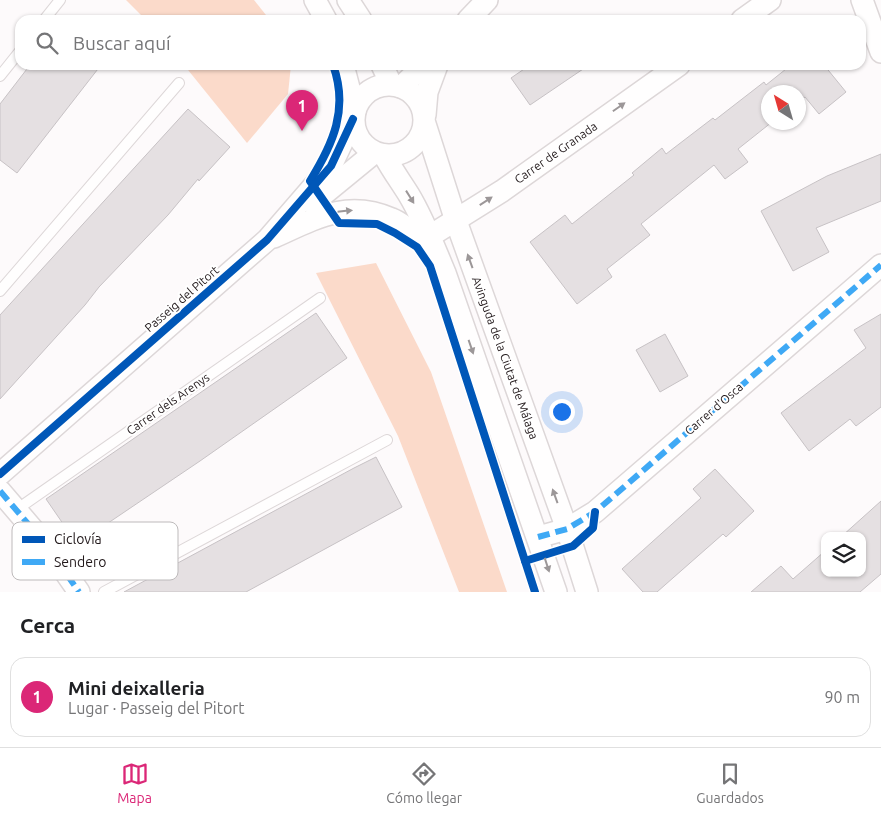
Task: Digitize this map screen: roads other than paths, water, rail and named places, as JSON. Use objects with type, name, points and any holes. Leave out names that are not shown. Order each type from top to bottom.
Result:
[{"type":"street","points":[[315,0],[323,15]]},
{"type":"street","points":[[348,0],[358,15]]},
{"type":"street","points":[[473,15],[487,0]]},
{"type":"street","points":[[749,15],[770,0]]},
{"type":"street","points":[[863,1],[881,52]]},
{"type":"street","points":[[344,70],[354,115],[354,130],[359,139],[366,147],[379,154],[395,155],[406,152],[415,145],[422,135],[427,92],[435,70]]},
{"type":"street","points":[[385,70],[396,86]]},
{"type":"street","points":[[396,86],[417,70]]},
{"type":"street","name":"Carrer de Granada","points":[[430,236],[502,191],[672,70]]},
{"type":"street","points":[[354,115],[360,100],[368,92],[379,86],[396,86],[410,91],[417,98],[424,119]]},
{"type":"street","name":"Passeig del Pitort","points":[[0,474],[267,240],[331,166],[354,115]]},
{"type":"street","name":"Avinguda de la Ciutat de Málaga","points":[[424,119],[456,221],[567,528],[587,592]]},
{"type":"street","points":[[379,154],[409,195],[446,273],[556,592]]},
{"type":"street","points":[[267,240],[379,154]]},
{"type":"street","points":[[267,240],[322,216],[340,211],[358,210],[376,213],[393,219],[415,234],[430,236]]},
{"type":"street","name":"Carrer d'Osca","points":[[538,537],[567,528],[595,512],[881,265]]},
{"type":"street","points":[[0,491],[26,522]]},
{"type":"street","points":[[71,580],[79,592]]},
{"type":"lane","points":[[48,15],[60,0]]},
{"type":"lane","points":[[0,76],[15,57]]},
{"type":"lane","points":[[0,291],[180,83]]},
{"type":"lane","name":"Carrer dels Arenys","points":[[16,510],[320,298]]},
{"type":"lane","points":[[178,552],[387,440]]},
{"type":"lane","points":[[104,592],[126,580]]},
{"type":"place","name":"Mini deixalleria","points":[[302,131]]}]
